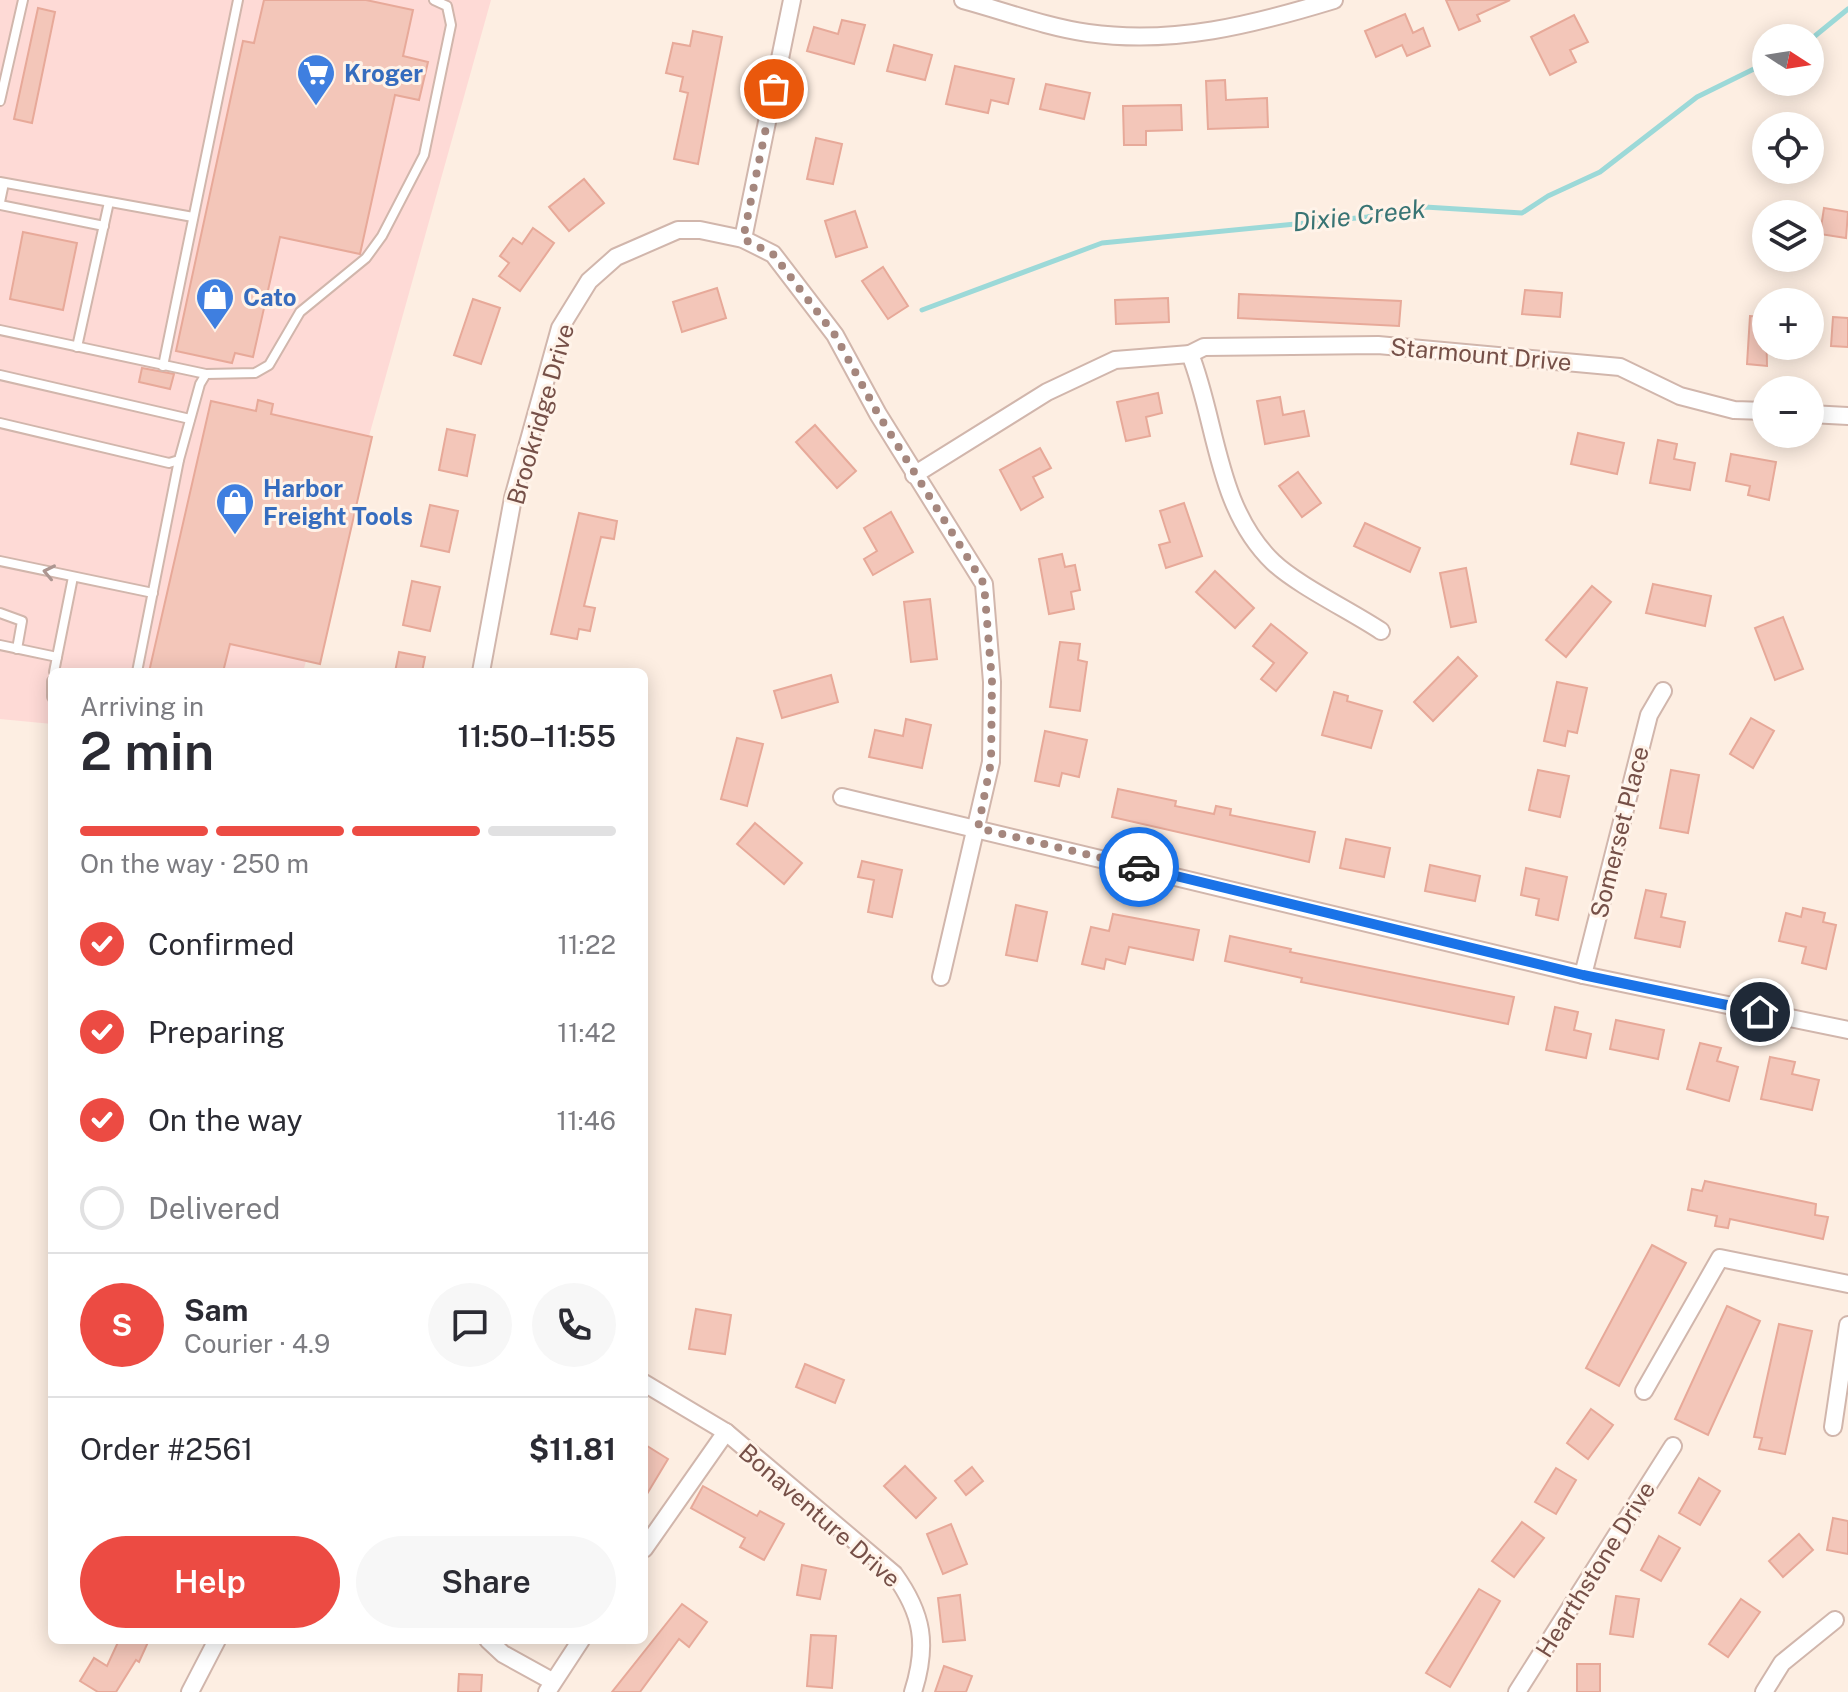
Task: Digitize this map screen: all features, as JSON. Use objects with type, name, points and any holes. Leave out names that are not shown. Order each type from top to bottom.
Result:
[{"type":"street","points":[[743,239],[792,0]]},
{"type":"street","points":[[963,0],[1086,33],[1177,37],[1251,26],[1334,0]]},
{"type":"street","name":"Brookridge Drive","points":[[482,668],[513,498],[560,328],[589,281],[616,257],[678,230],[700,230],[743,239],[773,254],[835,335],[914,475],[984,584],[992,682],[991,762],[941,977]]},
{"type":"street","name":"Starmount Drive","points":[[914,475],[1047,392],[1115,360],[1190,354],[1204,347],[1378,345],[1620,367],[1680,396],[1734,410],[1752,411]]},
{"type":"street","points":[[1190,354],[1224,483],[1273,562],[1381,631]]},
{"type":"street","points":[[1824,415],[1848,416]]},
{"type":"street","name":"Somerset Place","points":[[1583,975],[1649,715],[1663,691]]},
{"type":"street","points":[[842,797],[1583,975],[1848,1030]]},
{"type":"street","points":[[1644,1391],[1720,1258],[1848,1284]]},
{"type":"street","points":[[1833,1427],[1848,1325]]},
{"type":"street","name":"Bonaventure Drive","points":[[648,1385],[726,1432],[894,1574],[911,1598],[919,1624],[923,1660],[913,1692]]},
{"type":"street","points":[[648,1543],[726,1432]]},
{"type":"street","name":"Hearthstone Drive","points":[[1517,1692],[1673,1446]]},
{"type":"street","points":[[1764,1692],[1782,1663],[1835,1620]]},
{"type":"street","points":[[190,1692],[215,1644]]},
{"type":"street","points":[[492,1644],[549,1686],[578,1644]]},
{"type":"lane","points":[[0,101],[23,0]]},
{"type":"lane","points":[[163,366],[238,0]]},
{"type":"lane","points":[[0,330],[206,374],[255,373],[269,365],[300,312],[366,258],[382,236],[424,155],[451,25],[447,6],[434,0]]},
{"type":"lane","points":[[104,226],[0,204],[2,183],[193,217]]},
{"type":"lane","points":[[77,347],[109,202]]},
{"type":"lane","points":[[138,668],[179,460],[206,374]]},
{"type":"lane","points":[[0,375],[190,419]]},
{"type":"lane","points":[[0,423],[169,463],[179,460]]},
{"type":"lane","points":[[0,561],[153,593]]},
{"type":"lane","points":[[55,668],[73,577]]},
{"type":"lane","points":[[0,613],[22,621],[17,649]]},
{"type":"lane","points":[[0,645],[57,657]]},
{"type":"shaded area","points":[[0,0],[491,0],[304,668],[48,668],[48,724],[0,719]]},
{"type":"building","points":[[264,0],[366,0],[413,10],[403,56],[428,62],[419,100],[395,95],[360,254],[280,237],[253,357],[235,353],[232,363],[176,351],[243,41],[254,43]]},
{"type":"building","points":[[1446,0],[1510,0],[1477,15],[1480,21],[1459,30]]},
{"type":"building","points":[[38,8],[55,12],[32,123],[14,119]]},
{"type":"building","points":[[1405,14],[1413,33],[1423,28],[1430,46],[1407,56],[1402,45],[1376,57],[1365,31]]},
{"type":"building","points":[[1574,15],[1588,42],[1570,50],[1576,62],[1550,75],[1531,37]]},
{"type":"building","points":[[842,20],[865,25],[854,64],[807,51],[814,27],[838,34]]},
{"type":"building","points":[[693,31],[722,37],[698,164],[674,159],[688,93],[680,91],[683,77],[666,73],[673,43],[690,46]]},
{"type":"building","points":[[894,45],[932,55],[925,80],[887,71]]},
{"type":"building","points":[[955,66],[1014,79],[1008,104],[991,100],[988,113],[946,104]]},
{"type":"building","points":[[1225,80],[1226,100],[1267,98],[1268,127],[1208,129],[1206,81]]},
{"type":"building","points":[[1046,84],[1090,93],[1084,119],[1040,109]]},
{"type":"building","points":[[1181,105],[1182,130],[1146,131],[1146,145],[1124,145],[1123,106]]},
{"type":"building","points":[[816,138],[842,144],[833,184],[807,179]]},
{"type":"building","points":[[584,179],[604,203],[569,231],[549,207]]},
{"type":"building","points":[[1824,208],[1848,212],[1846,238],[1824,235]]},
{"type":"building","points":[[855,211],[867,247],[836,257],[825,221]]},
{"type":"building","points":[[533,228],[554,243],[520,291],[499,276],[509,263],[500,256],[513,238],[522,244]]},
{"type":"building","points":[[23,232],[77,243],[63,310],[10,299]]},
{"type":"building","points":[[883,267],[908,306],[888,319],[862,281]]},
{"type":"building","points":[[717,288],[726,318],[682,332],[673,302]]},
{"type":"building","points":[[1525,290],[1562,293],[1560,317],[1522,314]]},
{"type":"building","points":[[1239,294],[1401,301],[1399,326],[1238,318]]},
{"type":"building","points":[[1168,298],[1169,322],[1116,324],[1115,300]]},
{"type":"building","points":[[473,299],[500,308],[481,364],[454,355]]},
{"type":"building","points":[[1750,316],[1752,360],[1767,360],[1767,366],[1747,364]]},
{"type":"building","points":[[1833,317],[1848,318],[1848,347],[1831,346]]},
{"type":"building","points":[[142,368],[174,374],[170,389],[139,382]]},
{"type":"building","points":[[1158,393],[1162,413],[1146,417],[1150,436],[1126,441],[1117,402]]},
{"type":"building","points":[[1280,397],[1283,415],[1304,411],[1309,436],[1265,444],[1257,401]]},
{"type":"building","points":[[258,400],[273,404],[271,414],[372,437],[320,664],[230,644],[224,668],[150,668],[211,401],[256,411]]},
{"type":"building","points":[[815,425],[856,471],[837,488],[796,442]]},
{"type":"building","points":[[447,429],[475,435],[467,476],[439,470]]},
{"type":"building","points":[[1578,433],[1624,443],[1617,474],[1571,464]]},
{"type":"building","points":[[1658,440],[1677,444],[1674,459],[1695,463],[1690,490],[1650,483]]},
{"type":"building","points":[[1040,448],[1051,468],[1033,477],[1043,497],[1021,510],[1000,470]]},
{"type":"building","points":[[1731,454],[1776,462],[1769,500],[1748,495],[1750,486],[1726,481]]},
{"type":"building","points":[[1298,472],[1321,503],[1302,517],[1279,486]]},
{"type":"building","points":[[1184,503],[1202,556],[1166,568],[1159,545],[1170,542],[1160,511]]},
{"type":"building","points":[[430,505],[458,511],[449,552],[421,546]]},
{"type":"building","points":[[891,512],[913,552],[873,575],[864,559],[877,551],[864,528]]},
{"type":"building","points":[[579,513],[617,521],[614,539],[601,537],[584,606],[595,608],[590,631],[579,629],[577,639],[551,634]]},
{"type":"building","points":[[1365,523],[1420,548],[1410,572],[1354,546]]},
{"type":"building","points":[[1062,554],[1065,567],[1075,565],[1080,590],[1071,592],[1074,609],[1049,614],[1039,559]]},
{"type":"building","points":[[1466,568],[1476,622],[1451,627],[1440,573]]},
{"type":"building","points":[[1215,571],[1254,608],[1235,628],[1196,592]]},
{"type":"building","points":[[412,581],[440,587],[430,631],[403,625]]},
{"type":"building","points":[[1653,584],[1711,596],[1705,626],[1646,613]]},
{"type":"building","points":[[1592,586],[1611,602],[1566,657],[1546,640]]},
{"type":"building","points":[[930,599],[937,659],[911,662],[904,602]]},
{"type":"building","points":[[1783,617],[1803,669],[1775,680],[1755,628]]},
{"type":"building","points":[[1271,624],[1307,653],[1276,691],[1261,679],[1274,663],[1253,646]]},
{"type":"building","points":[[1060,642],[1080,644],[1078,660],[1087,662],[1080,711],[1050,707]]},
{"type":"building","points":[[399,652],[425,657],[423,668],[396,668]]},
{"type":"building","points":[[1458,657],[1477,676],[1433,721],[1414,702]]},
{"type":"building","points":[[831,675],[838,702],[782,718],[774,691]]},
{"type":"building","points":[[1557,682],[1587,688],[1577,733],[1568,731],[1565,746],[1544,741]]},
{"type":"building","points":[[1334,692],[1348,696],[1347,701],[1382,711],[1371,748],[1322,735]]},
{"type":"building","points":[[1751,718],[1774,731],[1753,768],[1730,754]]},
{"type":"building","points":[[906,719],[931,725],[922,768],[869,757],[875,730],[903,736]]},
{"type":"building","points":[[1045,731],[1087,740],[1079,777],[1062,773],[1059,786],[1035,781]]},
{"type":"building","points":[[737,738],[763,744],[747,806],[721,799]]},
{"type":"building","points":[[1538,770],[1569,776],[1560,817],[1529,810]]},
{"type":"building","points":[[1671,770],[1699,775],[1688,833],[1660,828]]},
{"type":"building","points":[[1118,789],[1176,801],[1175,806],[1214,814],[1216,806],[1231,809],[1230,815],[1315,832],[1309,862],[1112,817]]},
{"type":"building","points":[[755,823],[802,863],[784,884],[737,844]]},
{"type":"building","points":[[1346,839],[1390,848],[1384,877],[1340,868]]},
{"type":"building","points":[[862,861],[902,870],[892,917],[868,912],[874,880],[858,877]]},
{"type":"building","points":[[1430,865],[1480,876],[1475,901],[1425,891]]},
{"type":"building","points":[[1526,868],[1567,877],[1558,920],[1536,915],[1539,899],[1521,895]]},
{"type":"building","points":[[1646,890],[1666,894],[1661,917],[1685,922],[1680,947],[1635,938]]},
{"type":"building","points":[[1016,905],[1047,912],[1037,961],[1006,955]]},
{"type":"building","points":[[1803,908],[1825,913],[1823,922],[1836,925],[1826,969],[1802,963],[1806,947],[1779,941],[1786,913],[1801,917]]},
{"type":"building","points":[[1113,914],[1199,930],[1193,960],[1129,947],[1125,964],[1106,959],[1104,969],[1082,964],[1091,927],[1109,931]]},
{"type":"building","points":[[1230,936],[1291,949],[1290,952],[1514,997],[1508,1024],[1301,982],[1302,978],[1225,961]]},
{"type":"building","points":[[1555,1007],[1578,1012],[1574,1030],[1591,1034],[1586,1058],[1546,1050]]},
{"type":"building","points":[[1616,1020],[1664,1030],[1658,1059],[1610,1049]]},
{"type":"building","points":[[1700,1043],[1721,1048],[1717,1061],[1738,1067],[1729,1101],[1687,1089]]},
{"type":"building","points":[[1770,1057],[1795,1062],[1792,1074],[1819,1080],[1812,1110],[1761,1099]]},
{"type":"building","points":[[1705,1181],[1816,1204],[1815,1215],[1828,1217],[1823,1239],[1730,1219],[1728,1228],[1715,1226],[1717,1216],[1688,1210],[1692,1189],[1702,1191]]},
{"type":"building","points":[[1652,1245],[1686,1263],[1619,1386],[1586,1368]]},
{"type":"building","points":[[1727,1306],[1760,1321],[1708,1435],[1675,1419]]},
{"type":"building","points":[[696,1309],[731,1315],[725,1354],[689,1349]]},
{"type":"building","points":[[1779,1324],[1812,1331],[1785,1454],[1759,1449],[1762,1438],[1754,1437]]},
{"type":"building","points":[[805,1364],[844,1380],[835,1403],[796,1387]]},
{"type":"building","points":[[1591,1409],[1613,1425],[1588,1459],[1567,1443]]},
{"type":"building","points":[[648,1446],[668,1459],[648,1492]]},
{"type":"building","points":[[905,1466],[936,1498],[916,1518],[884,1486]]},
{"type":"building","points":[[972,1467],[983,1481],[966,1495],[955,1481]]},
{"type":"building","points":[[1556,1468],[1576,1480],[1556,1514],[1535,1502]]},
{"type":"building","points":[[1699,1478],[1720,1491],[1700,1525],[1679,1513]]},
{"type":"building","points":[[703,1486],[757,1516],[760,1511],[784,1524],[764,1560],[740,1547],[745,1538],[691,1508]]},
{"type":"building","points":[[1833,1518],[1848,1521],[1848,1554],[1827,1550]]},
{"type":"building","points":[[1522,1522],[1544,1538],[1514,1577],[1492,1561]]},
{"type":"building","points":[[951,1524],[967,1564],[943,1574],[927,1534]]},
{"type":"building","points":[[1799,1534],[1813,1550],[1783,1577],[1769,1561]]},
{"type":"building","points":[[1659,1536],[1680,1548],[1661,1581],[1641,1570]]},
{"type":"building","points":[[802,1565],[826,1570],[820,1599],[797,1595]]},
{"type":"building","points":[[1479,1589],[1500,1601],[1450,1687],[1426,1673]]},
{"type":"building","points":[[960,1595],[965,1640],[943,1642],[938,1598]]},
{"type":"building","points":[[1616,1596],[1639,1599],[1633,1637],[1610,1634]]},
{"type":"building","points":[[1741,1599],[1760,1612],[1728,1657],[1709,1644]]},
{"type":"building","points":[[682,1604],[707,1622],[689,1647],[679,1639],[640,1692],[612,1692]]},
{"type":"building","points":[[811,1635],[836,1636],[832,1688],[807,1686]]},
{"type":"building","points":[[117,1644],[147,1644],[139,1662],[136,1660],[116,1692],[98,1692],[80,1681],[94,1658],[107,1666]]},
{"type":"building","points":[[1577,1664],[1600,1664],[1600,1692],[1577,1692]]},
{"type":"building","points":[[944,1666],[972,1676],[966,1692],[935,1692]]},
{"type":"building","points":[[459,1674],[482,1675],[481,1692],[458,1692]]},
{"type":"waterway","name":"Dixie Creek","points":[[1824,29],[1848,9]]},
{"type":"waterway","name":"Dixie Creek","points":[[922,310],[1102,243],[1367,217],[1425,207],[1522,213],[1548,196],[1600,172],[1697,97],[1752,70]]},
{"type":"way so far","points":[[774,89],[743,239],[773,254],[835,335],[878,414],[984,584],[992,682],[991,762],[978,828],[1139,867]]},
{"type":"place","name":"Kroger","points":[[316,107]]},
{"type":"place","name":"Cato","points":[[215,331]]},
{"type":"place","name":"Harbor Freight Tools","points":[[235,536]]},
{"type":"route","points":[[1139,867],[1583,975],[1760,1012]]}]
